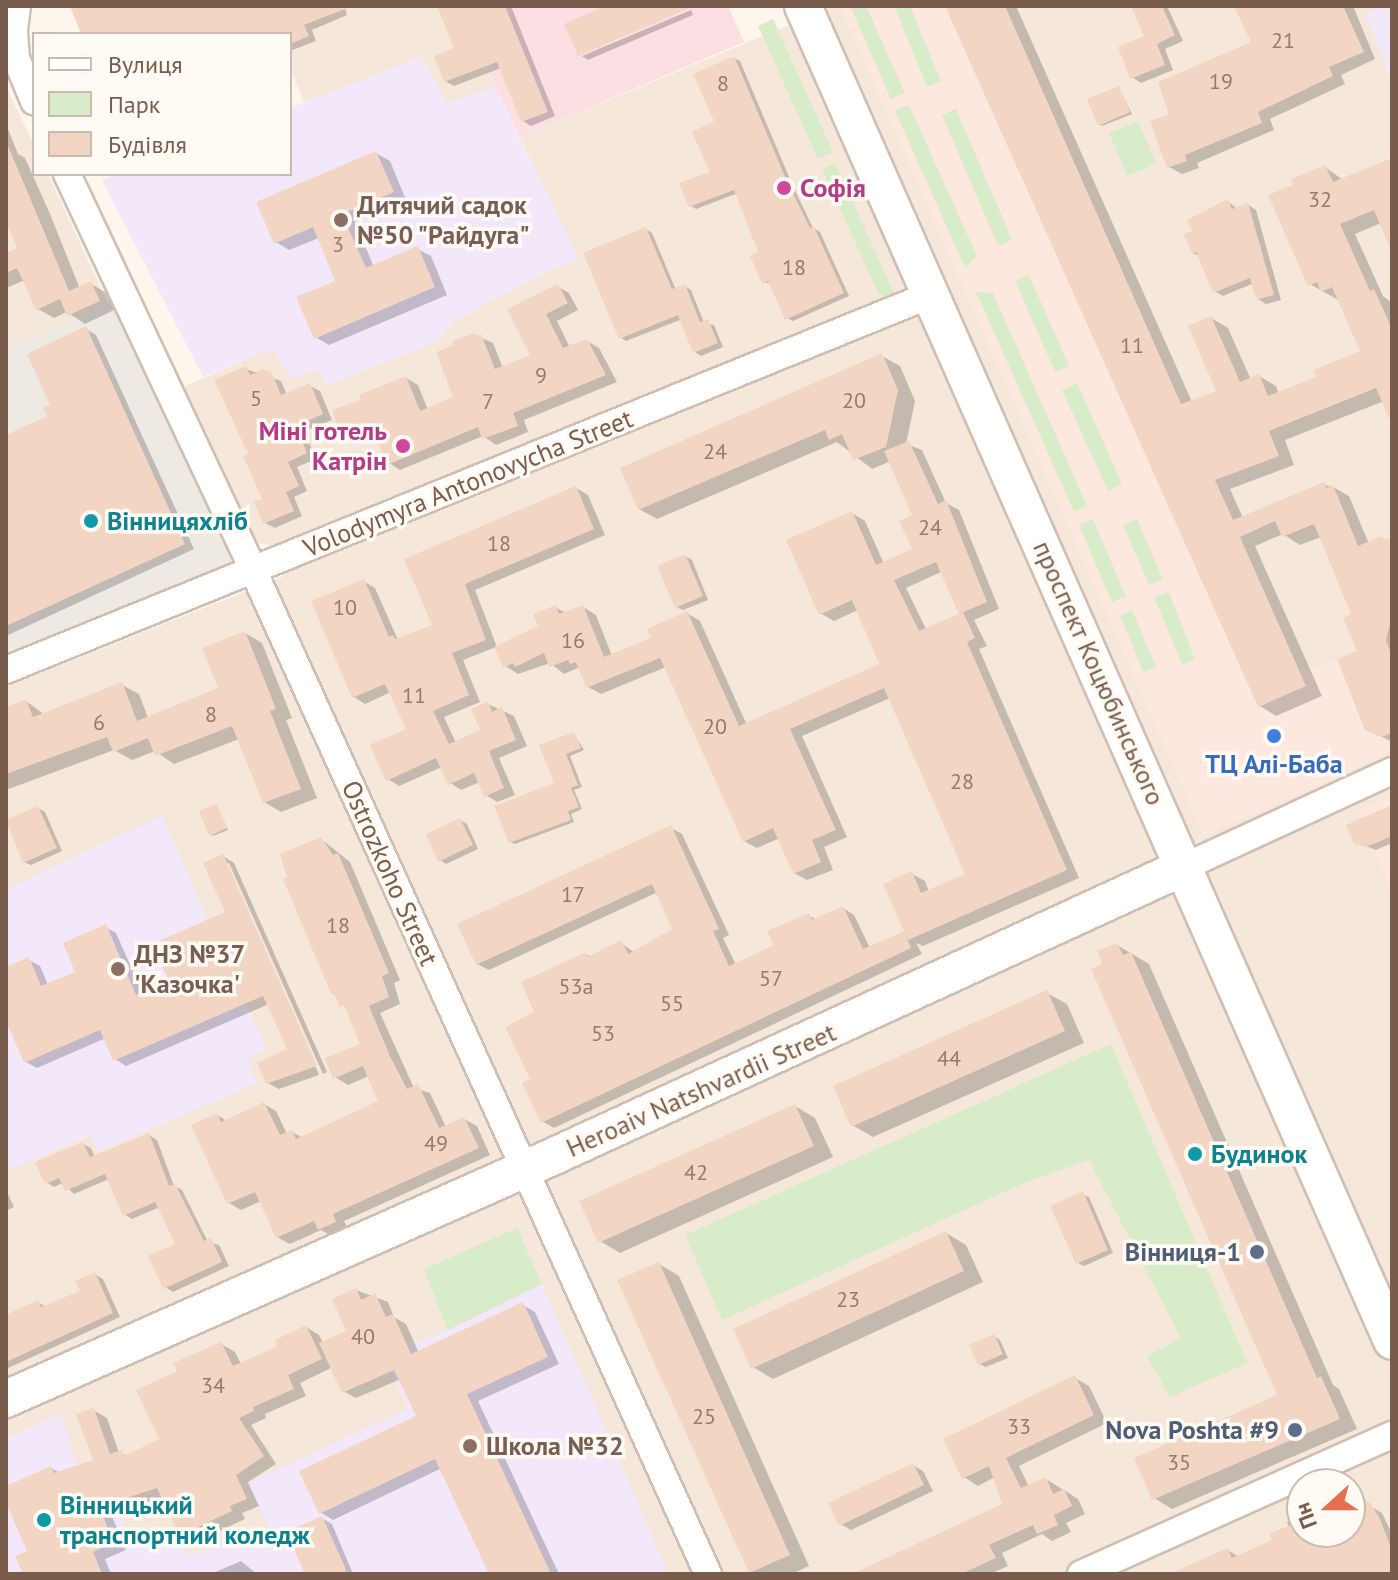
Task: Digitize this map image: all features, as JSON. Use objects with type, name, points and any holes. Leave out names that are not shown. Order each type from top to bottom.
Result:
[{"type":"main road","name":"проспект Коцюбинського","points":[[803,6],[1392,1341]]},
{"type":"main road","name":"Heroaiv Natshvardii Street","points":[[6,1399],[525,1169],[1184,867]]},
{"type":"street","points":[[17,6],[14,31],[16,58],[29,90]]},
{"type":"street","name":"Ostrozkoho Street","points":[[68,176],[253,570],[708,1574]]},
{"type":"street","name":"Volodymyra Antonovycha Street","points":[[6,670],[930,295]]},
{"type":"street","name":"Heroaiv Natshvardii Street","points":[[1184,867],[1380,776]]},
{"type":"street","points":[[1081,1574],[1392,1435]]},
{"type":"shaded area","points":[[265,6],[473,6],[495,87],[447,104],[422,57],[304,103],[292,73],[292,32],[288,32]]},
{"type":"shaded area","points":[[473,6],[728,6],[744,42],[520,137],[495,87]]},
{"type":"shaded area","points":[[835,6],[1392,6],[1392,1574],[6,1574],[6,687],[284,576],[269,545],[255,542],[244,522],[183,387],[272,348],[319,369],[327,385],[435,342],[454,321],[548,271],[578,259],[520,137]]},
{"type":"shaded area","points":[[840,6],[982,6],[1277,682],[1391,639],[1392,751],[1204,836]]},
{"type":"shaded area","points":[[1392,6],[1392,82],[1365,13]]},
{"type":"shaded area","name":"Дитячий садок №50 \"Райдуга\"","points":[[422,57],[447,103],[495,87],[579,259],[548,271],[454,321],[435,342],[327,385],[318,369],[291,379],[272,349],[203,377],[102,180],[113,176],[292,176],[292,107]]},
{"type":"shaded area","points":[[6,87],[32,141],[32,176],[49,176],[108,303],[12,347],[6,336]]},
{"type":"shaded area","points":[[122,296],[251,569],[6,664],[6,336],[13,346]]},
{"type":"shaded area","points":[[1392,797],[1392,890],[1357,812]]},
{"type":"shaded area","name":"ДНЗ №37 'Казочка'","points":[[162,816],[266,1049],[248,1060],[257,1083],[98,1152],[90,1135],[7,1171],[6,889]]},
{"type":"shaded area","name":"Школа №32","points":[[542,1284],[668,1572],[11,1574],[6,1562],[6,1439],[61,1414],[92,1513],[116,1509],[134,1544],[177,1527],[188,1556],[268,1527],[248,1483],[408,1409],[384,1356],[448,1330]]},
{"type":"green space","points":[[850,6],[866,6],[905,93],[891,99]]},
{"type":"green space","points":[[894,6],[910,6],[941,81],[927,87]]},
{"type":"green space","points":[[773,19],[833,152],[818,159],[758,26]]},
{"type":"green space","points":[[909,105],[977,256],[965,268],[895,111]]},
{"type":"green space","points":[[956,109],[1012,240],[998,246],[942,115]]},
{"type":"green space","points":[[1138,121],[1156,164],[1127,176],[1109,133]]},
{"type":"green space","points":[[835,163],[897,300],[890,301],[878,293],[822,169]]},
{"type":"green space","points":[[1029,275],[1069,366],[1055,372],[1015,281]]},
{"type":"green space","points":[[976,292],[993,293],[1087,506],[1074,512]]},
{"type":"green space","points":[[1077,383],[1122,484],[1108,491],[1062,390]]},
{"type":"green space","points":[[1093,519],[1126,597],[1112,602],[1079,525]]},
{"type":"green space","points":[[1137,519],[1163,579],[1149,585],[1123,525]]},
{"type":"green space","points":[[1169,592],[1195,660],[1182,665],[1154,597]]},
{"type":"green space","points":[[1132,610],[1156,667],[1143,672],[1120,615]]},
{"type":"green space","points":[[1111,1044],[1247,1363],[1170,1397],[1147,1356],[1181,1338],[1089,1160],[1024,1183],[722,1320],[685,1235]]},
{"type":"green space","points":[[517,1228],[542,1284],[448,1330],[424,1269]]},
{"type":"building","points":[[70,6],[350,6],[304,25],[309,36],[292,43],[292,32],[80,32]]},
{"type":"building","points":[[437,6],[505,6],[548,112],[521,122],[497,62],[444,82],[434,56],[454,48]]},
{"type":"building","points":[[605,6],[694,6],[578,56],[564,24]]},
{"type":"building","points":[[945,6],[1005,6],[1181,404],[1216,391],[1188,326],[1211,316],[1240,382],[1259,374],[1268,396],[1316,377],[1313,370],[1360,351],[1332,287],[1321,292],[1317,282],[1308,286],[1268,195],[1293,185],[1291,179],[1325,165],[1333,182],[1392,158],[1392,253],[1374,210],[1340,224],[1370,291],[1374,289],[1392,329],[1392,425],[1376,388],[1269,431],[1279,456],[1215,480],[1233,520],[1324,482],[1326,488],[1333,485],[1358,546],[1382,536],[1385,540],[1392,537],[1392,616],[1386,640],[1392,657],[1392,733],[1381,737],[1365,730],[1337,659],[1357,651],[1343,618],[1351,614],[1314,524],[1282,537],[1275,521],[1240,537],[1306,686],[1258,707]]},
{"type":"building","points":[[1131,6],[1162,6],[1175,35],[1157,44],[1165,65],[1130,79],[1118,47],[1144,36]]},
{"type":"building","points":[[1234,6],[1343,6],[1364,52],[1329,67],[1333,76],[1258,112],[1262,123],[1185,155],[1187,161],[1167,168],[1150,121],[1169,114],[1158,82],[1251,42]]},
{"type":"building","points":[[734,56],[786,179],[810,228],[814,227],[844,293],[785,320],[768,281],[762,283],[750,256],[758,252],[734,190],[689,207],[679,183],[710,172],[692,132],[714,121],[693,74]]},
{"type":"building","points":[[1119,86],[1130,112],[1098,126],[1087,99]]},
{"type":"building","points":[[6,141],[69,291],[91,281],[100,301],[67,316],[60,299],[36,310],[17,268],[6,273],[6,253],[17,248],[6,221]]},
{"type":"building","points":[[376,151],[394,192],[342,214],[366,268],[418,246],[435,287],[314,339],[296,297],[335,281],[313,227],[274,244],[256,202]]},
{"type":"building","points":[[1228,199],[1232,209],[1248,203],[1274,295],[1256,300],[1250,278],[1213,293],[1196,252],[1192,254],[1184,234],[1192,231],[1187,220]]},
{"type":"building","points":[[646,227],[672,289],[685,284],[700,322],[708,319],[718,343],[693,353],[678,315],[619,339],[583,253]]},
{"type":"building","points":[[558,284],[568,303],[546,314],[563,348],[587,339],[606,375],[513,413],[518,426],[482,439],[478,427],[387,465],[372,427],[342,438],[332,410],[361,400],[359,395],[406,376],[420,411],[453,397],[436,352],[454,345],[452,341],[481,334],[495,369],[530,355],[507,309]]},
{"type":"building","name":"Вінницяхліб","points":[[86,326],[185,544],[6,626],[6,435],[47,416],[43,408],[50,405],[27,354]]},
{"type":"building","points":[[882,353],[898,390],[886,447],[853,460],[842,434],[829,440],[825,430],[638,510],[620,468]]},
{"type":"building","points":[[246,366],[250,375],[263,369],[272,373],[281,395],[310,383],[323,414],[296,426],[307,453],[288,462],[299,486],[286,492],[294,511],[263,524],[254,502],[262,499],[243,456],[248,454],[214,380]]},
{"type":"building","points":[[909,441],[938,504],[946,500],[987,602],[963,612],[975,638],[967,642],[1067,870],[908,940],[883,884],[912,871],[921,893],[965,874],[884,688],[790,729],[836,830],[812,840],[821,862],[793,874],[773,828],[743,842],[660,658],[586,688],[576,662],[570,664],[568,660],[549,667],[544,653],[515,667],[513,663],[503,668],[494,647],[538,626],[533,614],[556,605],[559,614],[583,605],[604,657],[651,638],[647,629],[687,611],[739,726],[879,664],[852,600],[819,615],[786,540],[852,511],[876,565],[912,549],[899,521],[912,515],[884,451]],"holes":[[[936,562],[959,614],[919,631],[894,580]]]},
{"type":"building","points":[[576,486],[594,529],[465,584],[486,640],[452,653],[469,695],[433,711],[449,744],[480,730],[471,709],[488,702],[492,712],[502,707],[516,740],[489,751],[504,788],[484,797],[474,773],[448,785],[436,758],[386,781],[370,745],[406,729],[385,684],[352,698],[311,601],[364,579],[389,637],[393,635],[395,639],[432,625],[404,559]]},
{"type":"building","points":[[685,554],[703,596],[675,608],[657,566]]},
{"type":"building","points":[[245,631],[276,709],[270,711],[301,789],[263,803],[232,726],[155,756],[148,738],[113,752],[107,737],[6,774],[6,707],[26,699],[33,717],[122,682],[137,721],[218,688],[202,648]]},
{"type":"building","points":[[574,732],[581,748],[566,754],[578,785],[571,788],[579,807],[568,811],[571,820],[509,843],[494,806],[554,783],[539,745]]},
{"type":"building","points":[[217,804],[227,828],[209,836],[199,811]]},
{"type":"building","points":[[1392,805],[1392,836],[1366,847],[1354,844],[1346,825]]},
{"type":"building","points":[[38,806],[57,848],[23,863],[6,820]]},
{"type":"building","points":[[460,818],[473,845],[438,862],[426,834]]},
{"type":"building","points":[[671,825],[719,929],[713,931],[729,966],[774,945],[767,931],[809,913],[812,920],[843,906],[863,949],[904,931],[911,948],[541,1123],[522,1083],[530,1079],[505,1027],[534,1012],[521,982],[586,952],[588,957],[621,940],[628,954],[672,929],[652,884],[476,965],[457,924]]},
{"type":"building","points":[[321,837],[333,855],[338,853],[389,973],[382,976],[389,997],[369,1006],[390,1056],[407,1089],[418,1084],[439,1128],[464,1117],[479,1148],[333,1214],[336,1222],[318,1230],[314,1221],[276,1238],[255,1192],[227,1204],[191,1125],[217,1113],[221,1122],[264,1102],[280,1135],[292,1130],[296,1139],[378,1101],[363,1066],[333,1079],[325,1058],[360,1044],[344,1005],[340,1007],[334,993],[331,994],[283,879],[287,877],[280,854]]},
{"type":"building","points":[[223,854],[317,1066],[266,1084],[257,1063],[287,1049],[263,996],[113,1061],[100,1030],[24,1063],[6,1021],[6,967],[29,957],[41,986],[75,972],[63,943],[106,924],[136,995],[169,981],[152,944],[225,912],[203,863]]},
{"type":"building","name":"Будинок","points":[[1117,943],[1123,955],[1131,952],[1317,1378],[1321,1376],[1340,1419],[1152,1500],[1134,1458],[1277,1395],[1091,969],[1102,964],[1097,951]]},
{"type":"building","points":[[1047,990],[1065,1031],[851,1127],[833,1086]]},
{"type":"building","points":[[795,1104],[814,1146],[598,1243],[579,1201]]},
{"type":"building","points":[[149,1133],[169,1186],[175,1184],[204,1241],[211,1238],[222,1262],[163,1289],[148,1256],[175,1244],[155,1202],[123,1216],[105,1174],[65,1191],[59,1178],[45,1184],[35,1162],[83,1142],[90,1157]]},
{"type":"building","points":[[1083,1191],[1108,1250],[1076,1264],[1050,1206]]},
{"type":"building","points":[[946,1231],[964,1271],[751,1369],[733,1329]]},
{"type":"building","points":[[659,1262],[790,1555],[749,1573],[617,1280]]},
{"type":"building","points":[[95,1272],[113,1313],[6,1362],[6,1315],[38,1300],[41,1307],[80,1291],[75,1281]]},
{"type":"building","points":[[356,1288],[361,1300],[375,1293],[386,1317],[393,1314],[411,1354],[523,1302],[548,1357],[467,1394],[551,1574],[489,1574],[435,1459],[319,1514],[299,1471],[416,1416],[394,1370],[342,1393],[319,1343],[346,1331],[332,1299]]},
{"type":"building","points":[[306,1325],[322,1359],[288,1375],[294,1389],[253,1407],[254,1411],[239,1418],[264,1456],[236,1475],[247,1499],[230,1506],[232,1511],[179,1536],[157,1488],[99,1507],[114,1542],[93,1552],[102,1574],[23,1574],[15,1556],[27,1551],[6,1503],[6,1486],[51,1466],[54,1473],[93,1460],[76,1414],[94,1408],[110,1454],[122,1450],[124,1456],[159,1439],[136,1390],[177,1371],[173,1363],[221,1342],[233,1366],[278,1346],[275,1340]]},
{"type":"building","points":[[994,1334],[1003,1354],[978,1365],[969,1345]]},
{"type":"building","points":[[1075,1375],[1094,1415],[1006,1458],[1021,1488],[1046,1477],[1053,1494],[1064,1489],[1072,1506],[1054,1515],[1058,1525],[1037,1534],[1033,1525],[989,1545],[996,1558],[961,1574],[852,1574],[1002,1504],[989,1466],[962,1479],[943,1439]]},
{"type":"building","points":[[913,1463],[924,1485],[839,1526],[828,1503]]},
{"type":"building","points":[[1366,1500],[1380,1519],[1392,1550],[1392,1574],[1170,1574],[1227,1548],[1232,1558],[1272,1540],[1269,1534],[1286,1527],[1286,1548],[1366,1548]]},
{"type":"building","points":[[322,1516],[346,1574],[305,1574],[286,1532]]},
{"type":"place","name":"Софія","points":[[784,188]]},
{"type":"place","name":"Дитячий садок №50 \"Райдуга\"","points":[[341,220]]},
{"type":"place","name":"Міні готель Катрін","points":[[403,446]]},
{"type":"place","name":"Вінницяхліб","points":[[91,521]]},
{"type":"place","name":"ТЦ Алі-Баба","points":[[1274,736]]},
{"type":"place","name":"ДНЗ №37 'Казочка'","points":[[118,969]]},
{"type":"place","name":"Будинок","points":[[1195,1154]]},
{"type":"place","name":"Вінниця-1","points":[[1257,1252]]},
{"type":"place","name":"Nova Poshta #9","points":[[1295,1430]]},
{"type":"place","name":"Школа №32","points":[[470,1446]]},
{"type":"place","name":"Вінницький транспортний коледж","points":[[44,1520]]}]
